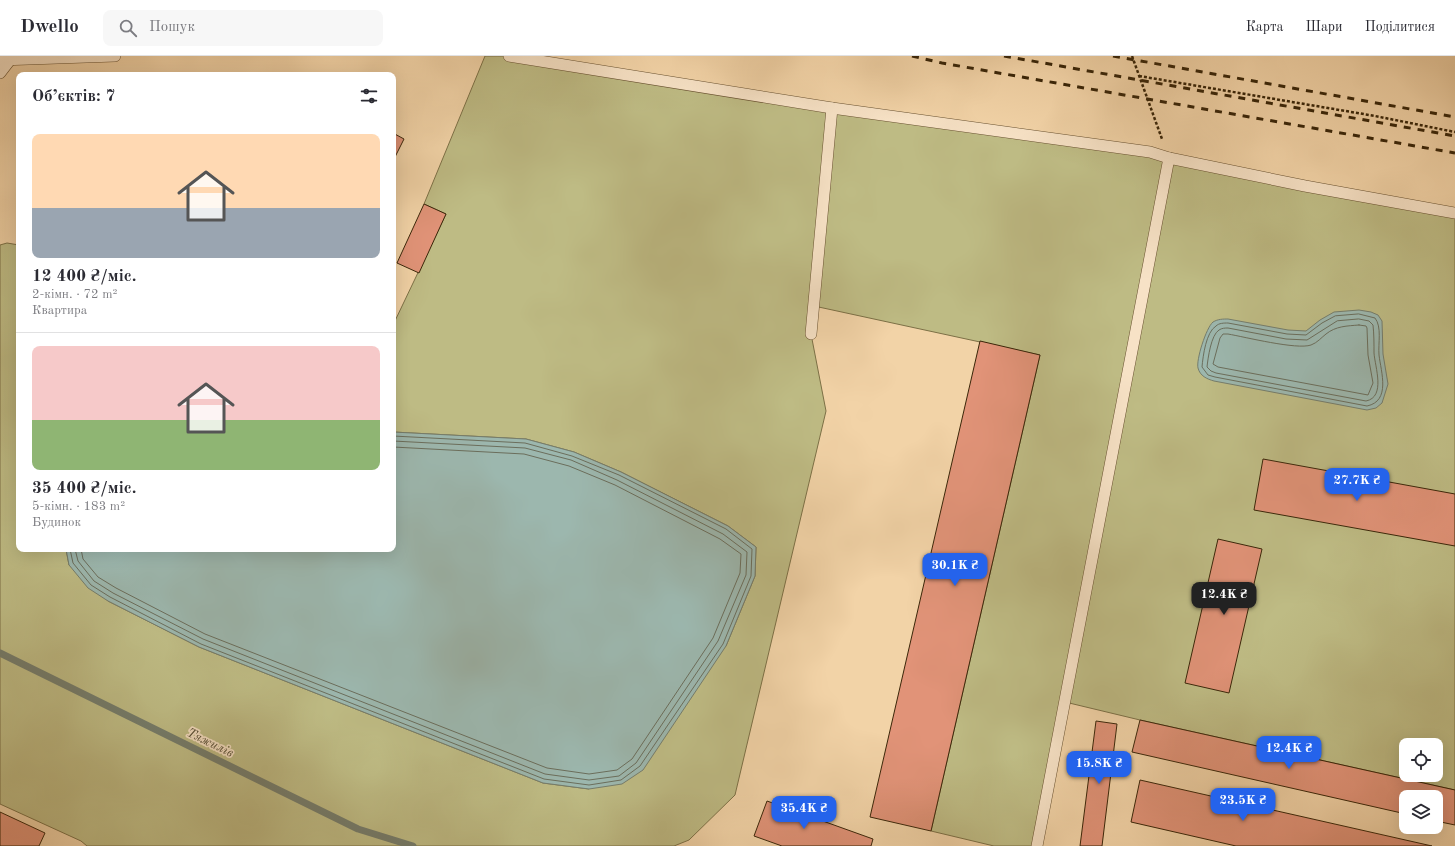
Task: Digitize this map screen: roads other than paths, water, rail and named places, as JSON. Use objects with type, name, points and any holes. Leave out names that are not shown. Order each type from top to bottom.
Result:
[{"type":"lane","points":[[0,73],[5,60],[115,56]]},
{"type":"lane","points":[[509,56],[832,108],[1150,152],[1169,158],[1306,186],[1455,213]]},
{"type":"lane","points":[[811,334],[832,108]]},
{"type":"lane","points":[[1037,846],[1169,158]]},
{"type":"water","points":[[1359,310],[1378,315],[1382,321],[1383,354],[1388,384],[1382,403],[1376,408],[1367,410],[1214,381],[1204,377],[1199,371],[1198,364],[1202,344],[1210,325],[1217,320],[1228,319],[1288,330],[1306,331],[1320,320],[1334,312]]},
{"type":"water","points":[[396,432],[526,439],[574,452],[621,472],[728,526],[756,547],[755,576],[726,646],[643,770],[622,784],[589,789],[543,783],[199,647],[108,601],[88,588],[69,565],[67,552],[396,552]]},
{"type":"waterway","name":"Тяжилів","points":[[0,653],[358,829],[413,846]]},
{"type":"railway","points":[[912,56],[942,63],[1455,153]]},
{"type":"railway","points":[[1004,56],[1455,136]]},
{"type":"railway","points":[[1113,56],[1455,117]]}]
